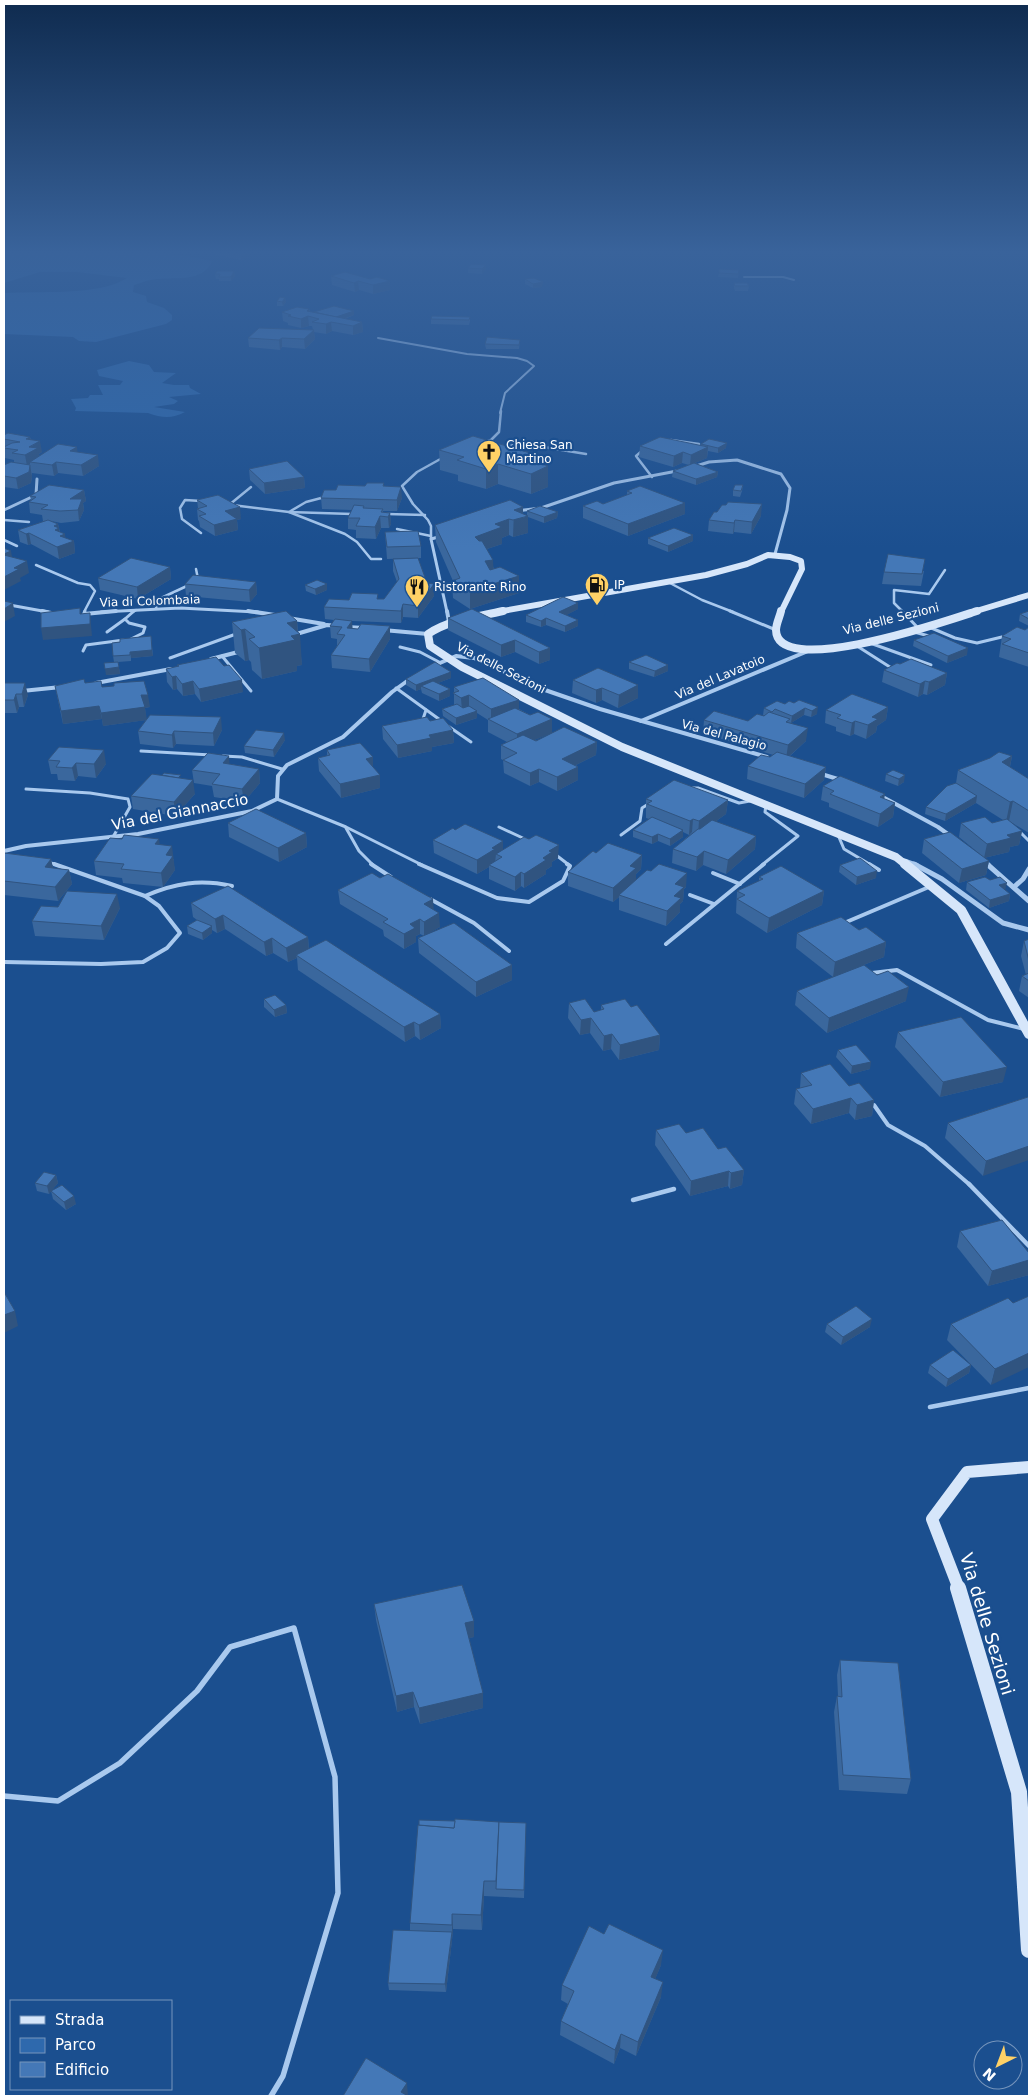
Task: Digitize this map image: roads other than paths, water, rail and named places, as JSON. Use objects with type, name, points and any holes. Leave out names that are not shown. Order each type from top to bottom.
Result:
[{"type":"street","points":[[690,467],[709,462],[737,460],[780,474],[790,488],[787,510],[775,554],[790,557],[801,562],[802,569],[781,612],[776,630]]},
{"type":"street","points":[[512,512],[541,508],[614,482],[652,477],[681,470]]},
{"type":"street","points":[[4,510],[36,495],[37,479]]},
{"type":"street","points":[[449,533],[431,538],[450,623]]},
{"type":"street","name":"Via delle Sezioni","points":[[775,554],[706,575],[509,610],[450,623],[436,628],[428,634],[430,646],[447,658],[622,747],[896,857],[961,910],[1028,1032]]},
{"type":"street","name":"Via delle Sezioni","points":[[776,630],[779,638],[786,645],[808,651],[855,645],[920,629],[1029,595]]},
{"type":"street","points":[[4,604],[61,614]]},
{"type":"street","name":"Via di Colombaia","points":[[77,615],[156,608],[244,610],[327,625],[428,634]]},
{"type":"street","points":[[291,636],[327,625]]},
{"type":"street","points":[[204,661],[248,649]]},
{"type":"street","name":"Via del Lavatoio","points":[[640,721],[808,651]]},
{"type":"street","name":"Via del Palagio","points":[[447,658],[463,656],[476,658],[543,690],[640,721],[769,758]]},
{"type":"street","points":[[425,671],[447,658]]},
{"type":"street","points":[[92,684],[175,668]]},
{"type":"street","points":[[277,799],[276,781],[282,769],[309,752],[343,737],[396,688],[417,675]]},
{"type":"street","points":[[20,691],[65,687]]},
{"type":"street","points":[[814,771],[850,783]]},
{"type":"street","points":[[876,794],[938,827],[959,843]]},
{"type":"street","name":"Via del Giannaccio","points":[[4,852],[26,846],[138,834],[252,811],[277,799]]},
{"type":"street","points":[[896,857],[914,863],[957,889],[1004,924],[1029,930]]},
{"type":"street","points":[[980,858],[1029,901]]},
{"type":"street","points":[[1014,887],[1023,879],[1029,869]]},
{"type":"street","name":"Via delle Sezioni","points":[[1029,1467],[967,1472],[932,1519],[953,1570],[1019,1792],[1029,1950]]},
{"type":"lane","points":[[449,352],[464,355],[517,358],[530,362],[534,366],[505,393],[501,406],[499,432],[491,440],[483,442]]},
{"type":"lane","points":[[666,440],[699,444]]},
{"type":"lane","points":[[498,449],[519,443],[586,454]]},
{"type":"lane","points":[[647,447],[636,456],[652,477]]},
{"type":"lane","points":[[397,528],[431,538],[432,527],[427,516],[416,507],[402,486],[417,472],[446,456]]},
{"type":"lane","points":[[229,505],[251,487]]},
{"type":"lane","points":[[289,512],[306,502],[331,496]]},
{"type":"lane","points":[[201,533],[182,519],[180,508],[185,500],[208,502]]},
{"type":"lane","points":[[222,504],[289,512],[359,514]]},
{"type":"lane","points":[[289,512],[299,519],[338,530],[353,539],[371,559],[381,559]]},
{"type":"lane","points":[[378,514],[427,516]]},
{"type":"lane","points":[[4,520],[29,522]]},
{"type":"lane","points":[[4,540],[17,546]]},
{"type":"lane","points":[[36,565],[78,583],[90,585],[95,591],[86,604],[84,614]]},
{"type":"lane","points":[[196,569],[198,581]]},
{"type":"lane","points":[[936,638],[920,629],[894,603],[894,590],[928,594],[945,570]]},
{"type":"lane","points":[[666,581],[702,600],[776,630]]},
{"type":"lane","points":[[156,608],[159,599],[190,585]]},
{"type":"lane","points":[[107,632],[137,609]]},
{"type":"lane","points":[[274,619],[281,616]]},
{"type":"lane","points":[[83,651],[86,646],[134,638],[143,633],[144,627],[130,623],[125,619]]},
{"type":"lane","points":[[920,629],[977,643],[1013,635]]},
{"type":"lane","points":[[170,658],[241,632]]},
{"type":"lane","points":[[869,643],[931,665]]},
{"type":"lane","points":[[855,645],[895,670]]},
{"type":"lane","points":[[400,646],[420,652],[439,662]]},
{"type":"lane","points":[[222,656],[250,691]]},
{"type":"lane","points":[[110,681],[111,689]]},
{"type":"lane","points":[[396,688],[471,742]]},
{"type":"lane","points":[[421,724],[426,710]]},
{"type":"lane","points":[[140,751],[242,757],[282,769]]},
{"type":"lane","points":[[689,788],[698,788],[740,803],[755,800]]},
{"type":"lane","points":[[26,790],[90,793],[128,799],[130,807],[113,837]]},
{"type":"lane","points":[[277,799],[346,827],[429,869],[497,898],[529,902],[563,880],[570,866],[555,855]]},
{"type":"lane","points":[[621,835],[640,821],[642,808],[656,799]]},
{"type":"lane","points":[[666,944],[798,836],[765,812],[767,805]]},
{"type":"lane","points":[[346,827],[355,846],[371,866],[396,880]]},
{"type":"lane","points":[[499,828],[531,842]]},
{"type":"lane","points":[[1021,833],[1029,841]]},
{"type":"lane","points":[[838,834],[844,849],[879,870]]},
{"type":"lane","points":[[4,852],[10,855]]},
{"type":"lane","points":[[4,962],[101,964],[143,962],[167,948],[180,933],[159,906],[145,896],[42,861]]},
{"type":"lane","points":[[712,873],[740,884]]},
{"type":"lane","points":[[145,896],[170,885],[192,880],[212,881],[232,886]]},
{"type":"lane","points":[[844,923],[931,886]]},
{"type":"lane","points":[[422,894],[474,923],[509,951]]},
{"type":"lane","points":[[690,895],[714,904]]},
{"type":"lane","points":[[872,973],[897,970],[988,1020],[1028,1032]]},
{"type":"lane","points":[[874,1105],[888,1125],[924,1146],[968,1183],[1029,1246]]},
{"type":"lane","points":[[634,1200],[674,1189]]},
{"type":"lane","points":[[930,1407],[1029,1388]]},
{"type":"lane","points":[[4,1796],[58,1801],[120,1763],[197,1691],[230,1647],[294,1628],[335,1777],[338,1893],[283,2076],[271,2096]]},
{"type":"place","name":"Chiesa San Martino","points":[[489,473]]},
{"type":"place","name":"IP","points":[[597,606]]},
{"type":"place","name":"Ristorante Rino","points":[[417,608]]}]
